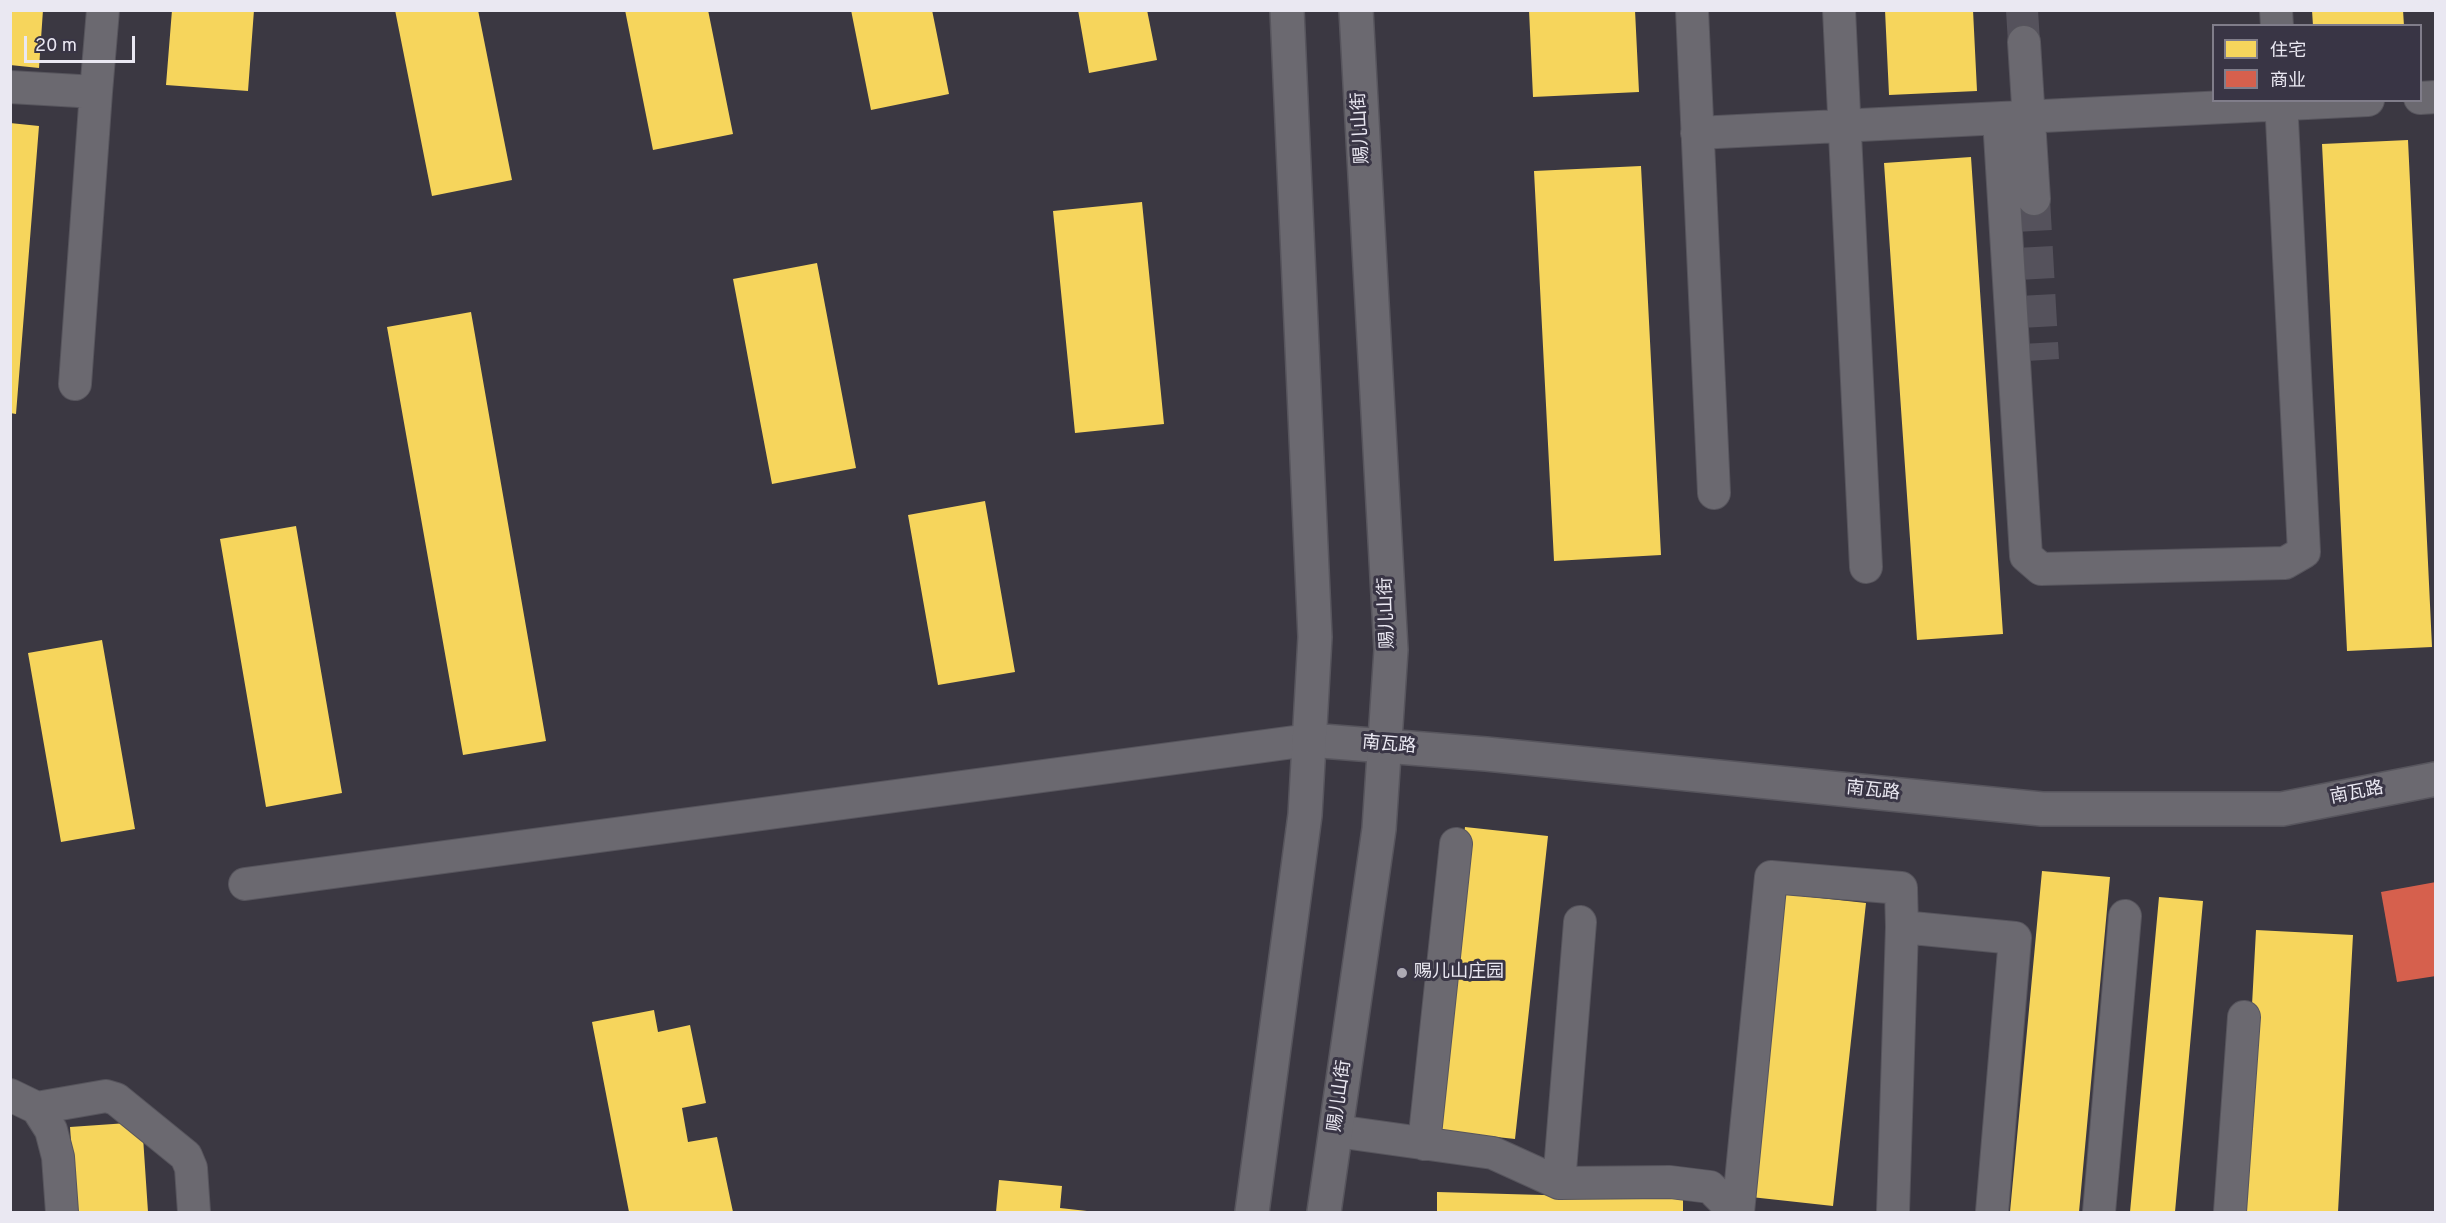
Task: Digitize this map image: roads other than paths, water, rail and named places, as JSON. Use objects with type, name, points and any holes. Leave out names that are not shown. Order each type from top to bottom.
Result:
[{"type":"main road","points":[[1252,1212],[1305,815],[1315,637],[1287,10]]},
{"type":"main road","name":"赐儿山街","points":[[1324,1212],[1379,829],[1390,650],[1356,10]]},
{"type":"main road","name":"南瓦路","points":[[1310,740],[1384,745],[2042,809],[2282,808],[2436,779]]},
{"type":"street","points":[[75,384],[103,10]]},
{"type":"street","points":[[1692,10],[1714,493]]},
{"type":"street","points":[[1839,10],[1866,567]]},
{"type":"street","points":[[2024,42],[2014,118],[2026,556],[2041,569],[2285,563],[2304,552],[2281,103]]},
{"type":"street","points":[[10,87],[96,92]]},
{"type":"street","points":[[1697,133],[2310,102]]},
{"type":"street","points":[[2014,118],[2034,199]]},
{"type":"street","points":[[245,884],[1310,740]]},
{"type":"street","points":[[1424,1144],[1456,844]]},
{"type":"street","points":[[1737,1212],[1771,877],[1901,888],[1902,927],[1893,1212]]},
{"type":"street","points":[[2099,1212],[2126,916]]},
{"type":"street","points":[[1559,1183],[1580,922]]},
{"type":"street","points":[[1902,927],[2015,938],[1992,1212]]},
{"type":"street","points":[[2230,1212],[2244,1017]]},
{"type":"street","points":[[24,1102],[106,1096],[116,1099],[186,1156],[191,1168],[194,1212]]},
{"type":"street","points":[[24,1102],[51,1130],[58,1157],[62,1212]]},
{"type":"street","points":[[1336,1131],[1493,1153],[1559,1183],[1670,1182],[1710,1187],[1737,1212]]},
{"type":"tunnel","points":[[2022,10],[2024,42]]},
{"type":"tunnel","points":[[2034,199],[2043,360]]},
{"type":"place","name":"赐儿山庄园","points":[[1402,973]]}]
